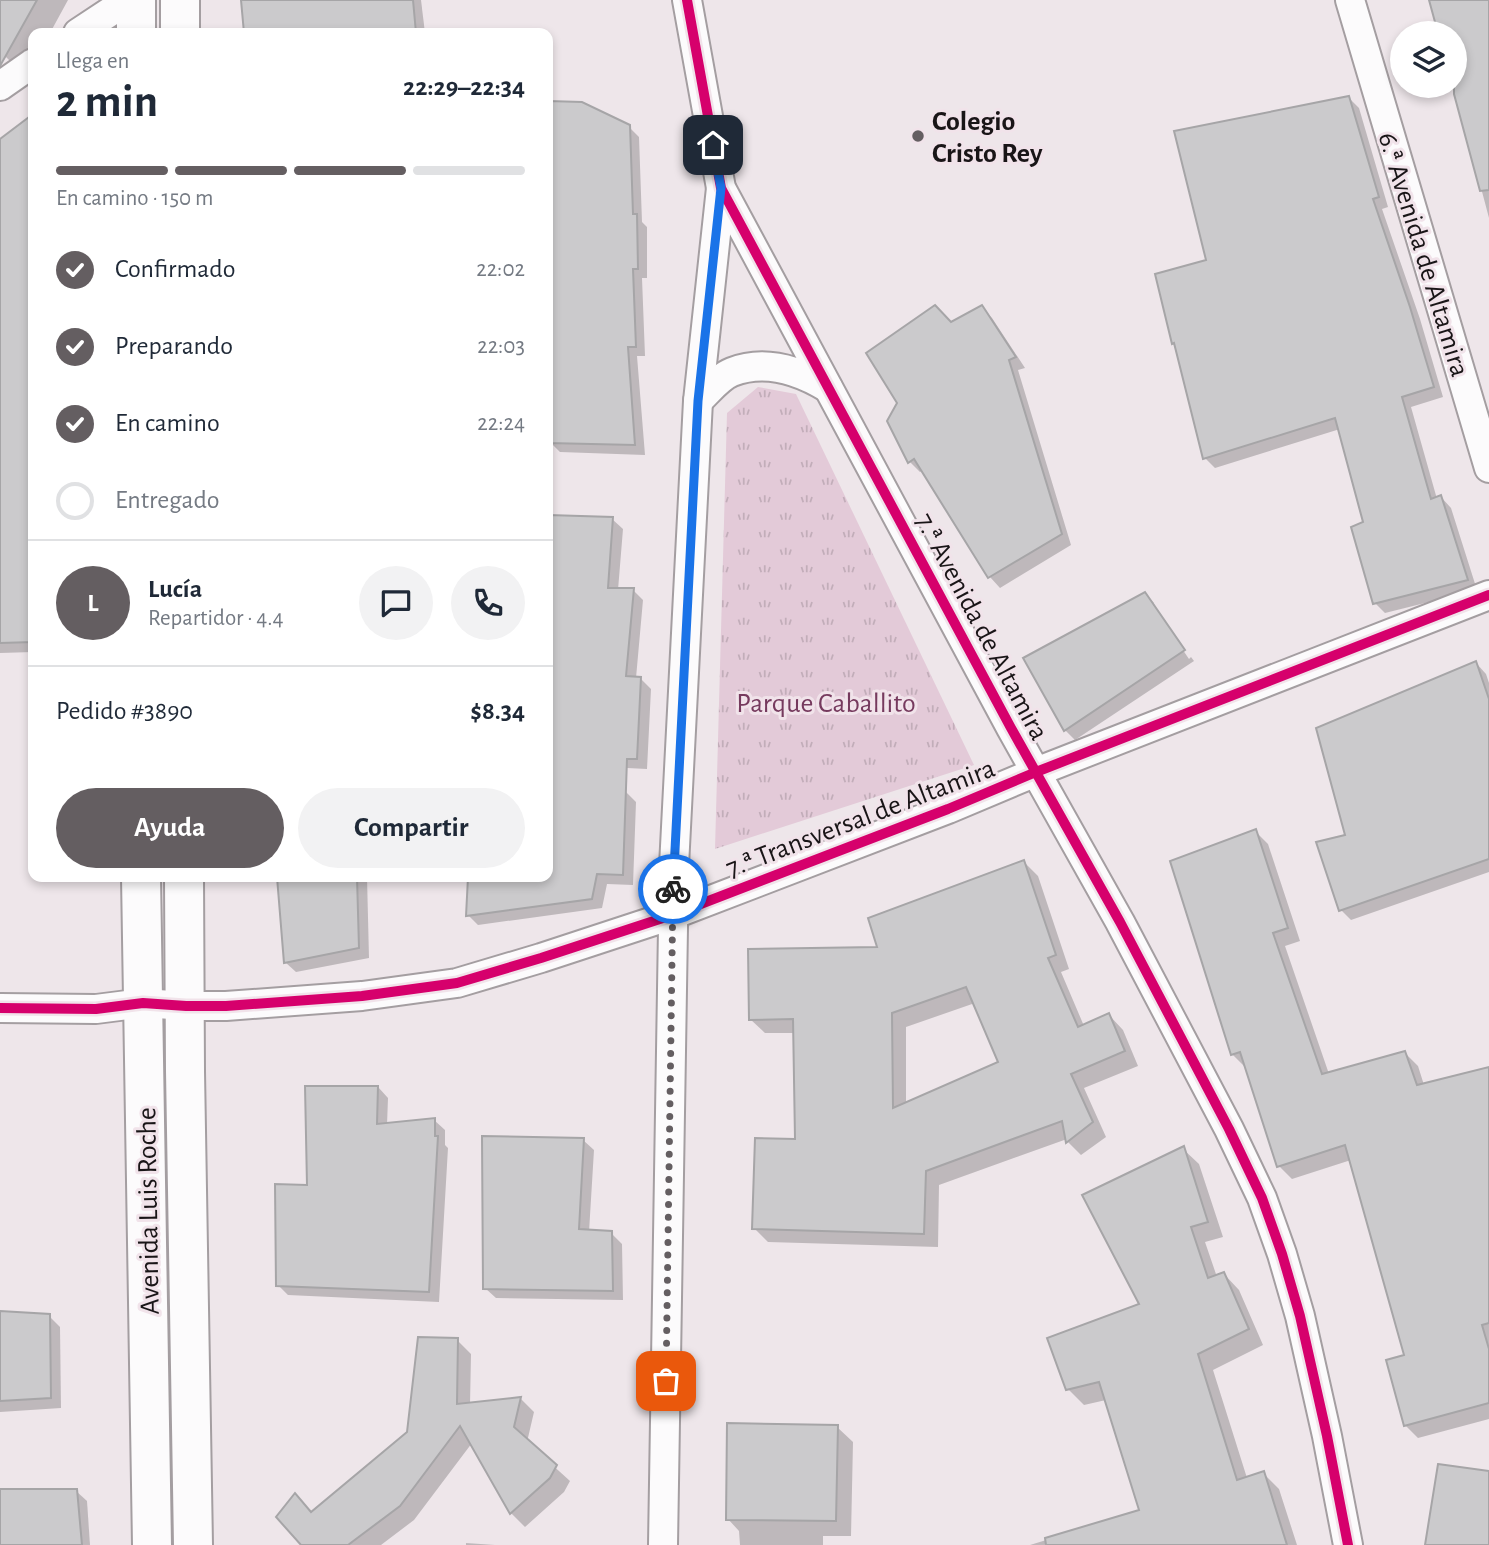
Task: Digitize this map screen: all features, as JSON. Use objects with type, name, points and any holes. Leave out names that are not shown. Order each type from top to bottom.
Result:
[{"type":"main road","points":[[136,0],[136,28]]},
{"type":"main road","points":[[180,0],[180,28]]},
{"type":"main road","name":"Avenida Luis Roche","points":[[141,882],[152,1545]]},
{"type":"main road","name":"Avenida Luis Roche","points":[[184,882],[193,1545]]},
{"type":"street","points":[[86,28],[128,0]]},
{"type":"street","name":"7.ª Avenida de Altamira","points":[[687,0],[721,188],[1193,1060],[1262,1198],[1300,1316],[1348,1545]]},
{"type":"street","name":"6.ª Avenida de Altamira","points":[[1350,0],[1489,468]]},
{"type":"street","points":[[0,86],[28,66]]},
{"type":"street","points":[[663,1545],[672,915],[698,401],[721,188]]},
{"type":"street","points":[[698,401],[731,373],[768,367],[811,377],[828,388]]},
{"type":"street","name":"7.ª Transversal de Altamira","points":[[144,1003],[226,1006],[362,996],[457,983],[541,958],[672,915],[1489,595]]},
{"type":"street","points":[[0,1008],[96,1009],[144,1003]]},
{"type":"green space","name":"Parque Caballito","points":[[758,387],[796,394],[974,765],[715,849],[727,413]]},
{"type":"building","points":[[0,0],[37,0],[0,66]]},
{"type":"building","points":[[241,0],[413,0],[416,28],[244,28]]},
{"type":"building","points":[[1429,0],[1489,0],[1489,190],[1480,191],[1455,98],[1467,98],[1467,21],[1435,21]]},
{"type":"building","points":[[1349,96],[1379,197],[1373,199],[1434,387],[1402,397],[1431,499],[1441,495],[1468,580],[1373,604],[1351,527],[1363,522],[1335,418],[1203,459],[1155,274],[1206,260],[1174,131]]},
{"type":"building","points":[[553,101],[582,102],[630,125],[638,269],[633,269],[636,347],[628,347],[635,445],[553,443]]},
{"type":"building","points":[[28,118],[28,642],[0,643],[0,139]]},
{"type":"building","points":[[935,305],[951,322],[982,305],[1016,357],[1009,360],[1062,534],[988,578],[914,459],[908,463],[887,421],[897,403],[866,353]]},
{"type":"building","points":[[553,515],[613,517],[608,588],[634,588],[626,676],[641,677],[637,759],[627,759],[623,875],[597,874],[592,899],[466,916],[468,882],[553,882]]},
{"type":"building","points":[[1145,592],[1185,650],[1064,731],[1023,658]]},
{"type":"building","points":[[1476,661],[1489,699],[1489,859],[1339,911],[1316,842],[1345,835],[1316,728]]},
{"type":"building","points":[[1256,829],[1288,928],[1273,933],[1322,1074],[1405,1051],[1417,1085],[1489,1067],[1489,1323],[1482,1325],[1489,1349],[1489,1403],[1404,1426],[1386,1360],[1404,1355],[1345,1145],[1277,1167],[1240,1052],[1231,1055],[1170,861]]},
{"type":"building","points":[[1024,860],[1056,955],[1048,958],[1078,1027],[1109,1013],[1125,1051],[1071,1074],[1093,1122],[1066,1143],[1062,1121],[926,1171],[924,1234],[752,1229],[755,1138],[795,1139],[793,1019],[749,1020],[748,949],[877,947],[868,918]],"holes":[[[966,987],[998,1062],[893,1108],[892,1013]]]},
{"type":"building","points":[[277,882],[357,882],[359,948],[284,963]]},
{"type":"building","points":[[305,1086],[378,1086],[377,1124],[435,1118],[435,1136],[438,1136],[429,1292],[276,1286],[275,1184],[307,1185]]},
{"type":"building","points":[[482,1136],[584,1138],[579,1229],[612,1231],[613,1291],[483,1289]]},
{"type":"building","points":[[1184,1146],[1208,1222],[1191,1227],[1208,1278],[1224,1272],[1249,1329],[1198,1354],[1237,1480],[1264,1471],[1287,1545],[1046,1545],[1045,1538],[1139,1510],[1099,1382],[1066,1390],[1047,1338],[1139,1304],[1082,1195]]},
{"type":"building","points":[[0,1311],[50,1314],[51,1398],[0,1401]]},
{"type":"building","points":[[418,1337],[458,1338],[457,1404],[521,1397],[514,1427],[557,1465],[550,1478],[510,1514],[460,1426],[400,1506],[348,1545],[301,1545],[276,1517],[295,1493],[311,1512],[407,1432]]},
{"type":"building","points":[[727,1423],[838,1425],[836,1521],[726,1520]]},
{"type":"building","points":[[1438,1464],[1489,1471],[1489,1545],[1425,1545]]},
{"type":"building","points":[[0,1489],[77,1489],[82,1545],[0,1545]]},
{"type":"cycle path","points":[[687,0],[721,188],[1011,728],[1120,922],[1229,1129],[1262,1198],[1300,1316],[1348,1545]]},
{"type":"cycle path","points":[[0,1008],[96,1009],[143,1003],[226,1006],[362,996],[457,983],[672,915],[1489,595]]},
{"type":"way so far","points":[[666,1381],[673,889]]},
{"type":"place","name":"Colegio Cristo Rey","points":[[918,136]]},
{"type":"route","points":[[673,889],[698,401],[721,188],[713,145]]}]
